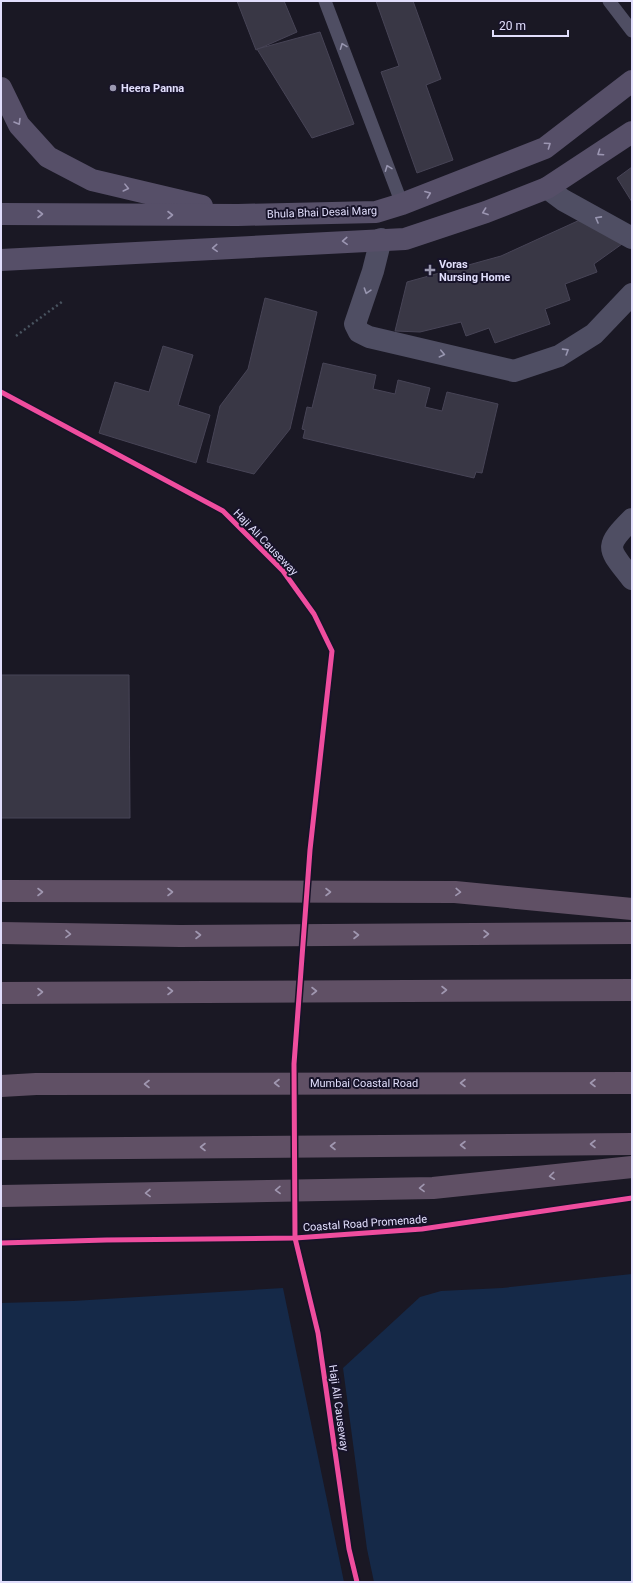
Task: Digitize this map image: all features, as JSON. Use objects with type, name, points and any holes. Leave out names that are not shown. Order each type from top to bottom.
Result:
[{"type":"highway","points":[[1,892],[455,892],[632,909]]},
{"type":"highway","points":[[1,933],[180,936],[632,933]]},
{"type":"highway","points":[[1,992],[632,990]]},
{"type":"highway","name":"Mumbai Coastal Road","points":[[1,1086],[36,1084],[632,1083]]},
{"type":"highway","points":[[1,1148],[632,1144]]},
{"type":"highway","points":[[1,1196],[433,1188],[632,1167]]},
{"type":"main road","name":"Bhula Bhai Desai Marg","points":[[1,214],[238,215],[376,212],[402,204],[545,148],[632,81]]},
{"type":"main road","points":[[1,88],[19,125],[48,157],[92,180],[238,215]]},
{"type":"main road","points":[[1,260],[405,239],[486,212],[548,188],[632,132]]},
{"type":"street","points":[[548,188],[563,200],[632,238]]},
{"type":"street","points":[[381,240],[356,324],[359,332],[369,337],[514,371],[559,356],[594,334],[632,294]]},
{"type":"street","points":[[632,519],[615,536],[612,544],[613,553],[632,579]]},
{"type":"lane","points":[[325,1],[402,204]]},
{"type":"lane","points":[[609,1],[632,31]]},
{"type":"path","points":[[11,339],[63,301]]},
{"type":"water","points":[[632,1274],[632,1582],[374,1582],[367,1549],[343,1368],[420,1297],[441,1291],[502,1288]]},
{"type":"water","points":[[283,1288],[344,1582],[1,1582],[1,1303],[73,1301]]},
{"type":"building","points":[[237,1],[284,1],[297,32],[256,50]]},
{"type":"building","points":[[376,1],[413,1],[441,79],[426,85],[453,160],[417,173],[381,72],[399,66]]},
{"type":"building","points":[[320,32],[354,124],[312,138],[257,49]]},
{"type":"building","points":[[632,167],[632,202],[617,178]]},
{"type":"building","points":[[582,219],[629,239],[594,264],[597,272],[565,284],[570,300],[545,309],[550,324],[495,343],[489,328],[466,336],[461,322],[420,332],[395,331],[407,282],[501,256]]},
{"type":"building","points":[[265,298],[317,312],[290,429],[254,474],[207,462],[220,406],[248,369]]},
{"type":"building","points":[[163,346],[193,355],[178,405],[210,415],[196,463],[99,433],[115,382],[149,392]]},
{"type":"building","points":[[323,363],[376,375],[373,389],[395,394],[398,380],[430,388],[425,407],[442,411],[447,392],[498,404],[482,473],[476,472],[474,478],[303,438],[305,430],[302,429],[307,407],[312,408]]},
{"type":"building","points":[[1,675],[129,675],[130,818],[1,818]]},
{"type":"cycle path","name":"Haji Ali Causeway","points":[[1,392],[223,511],[283,571],[314,614],[332,651],[310,850],[294,1064],[295,1238],[318,1333],[349,1549],[357,1582]]},
{"type":"cycle path","name":"Coastal Road Promenade","points":[[1,1243],[106,1240],[295,1238],[422,1229],[632,1198]]},
{"type":"place","name":"Heera Panna","points":[[113,88]]},
{"type":"place","name":"Voras Nursing Home","points":[[430,270]]}]
